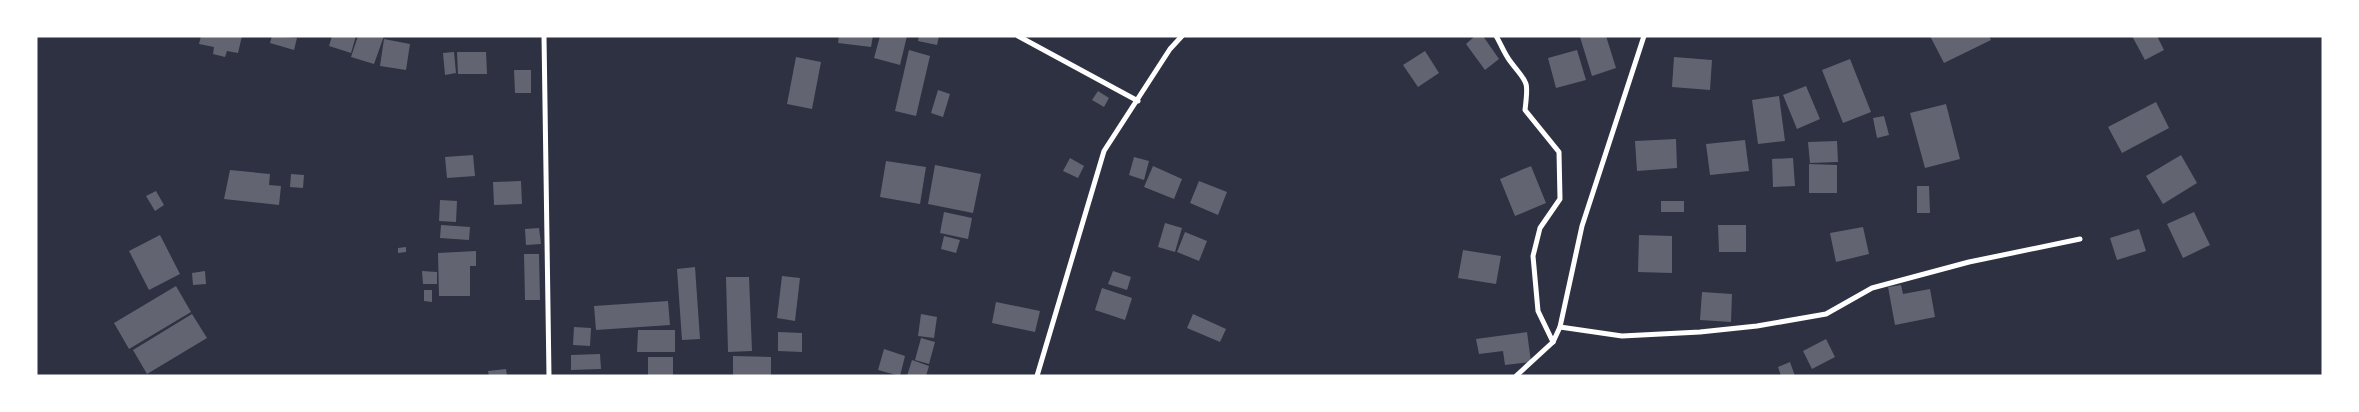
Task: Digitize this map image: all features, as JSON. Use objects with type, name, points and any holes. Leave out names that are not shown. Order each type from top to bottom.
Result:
[{"type":"street","points":[[544,36],[549,376]]},
{"type":"street","points":[[1018,36],[1138,101]]},
{"type":"street","points":[[1037,376],[1104,151],[1170,49],[1182,36]]},
{"type":"street","points":[[1496,36],[1510,60],[1523,75],[1528,88],[1525,110],[1559,152],[1560,199],[1540,228],[1533,256],[1538,311],[1553,342]]},
{"type":"street","points":[[1516,376],[1553,342],[1560,327],[1582,226],[1644,36]]},
{"type":"street","points":[[1560,327],[1622,336],[1700,332],[1765,325],[1826,314],[1872,288],[1969,262],[2080,239]]},
{"type":"building","points":[[201,36],[242,36],[238,53],[227,51],[225,57],[213,54],[214,47],[199,44]]},
{"type":"building","points":[[272,36],[297,38],[294,50],[270,43]]},
{"type":"building","points":[[332,36],[356,36],[351,53],[329,46]]},
{"type":"building","points":[[358,36],[384,36],[374,64],[351,57]]},
{"type":"building","points":[[839,36],[873,36],[871,47],[838,43]]},
{"type":"building","points":[[880,36],[907,36],[900,65],[874,58]]},
{"type":"building","points":[[919,36],[939,36],[937,45],[918,41]]},
{"type":"building","points":[[1475,36],[1483,36],[1499,59],[1485,70],[1466,44]]},
{"type":"building","points":[[1606,36],[1616,68],[1592,76],[1580,37]]},
{"type":"building","points":[[1930,36],[1989,36],[1991,40],[1944,63]]},
{"type":"building","points":[[2132,36],[2157,36],[2164,50],[2145,60]]},
{"type":"building","points":[[384,39],[410,44],[406,70],[380,66]]},
{"type":"building","points":[[909,50],[930,56],[916,116],[895,111]]},
{"type":"building","points":[[1577,50],[1586,80],[1556,88],[1548,58]]},
{"type":"building","points":[[1425,51],[1439,73],[1418,87],[1403,65]]},
{"type":"building","points":[[454,52],[456,73],[445,75],[443,53]]},
{"type":"building","points":[[457,52],[486,52],[487,74],[458,74]]},
{"type":"building","points":[[796,57],[821,62],[812,109],[787,104]]},
{"type":"building","points":[[1674,57],[1712,60],[1710,90],[1672,87]]},
{"type":"building","points":[[1850,59],[1871,112],[1843,123],[1822,70]]},
{"type":"building","points":[[514,70],[531,70],[531,93],[515,93]]},
{"type":"building","points":[[1806,86],[1820,119],[1797,129],[1783,95]]},
{"type":"building","points":[[938,90],[950,94],[943,117],[931,113]]},
{"type":"building","points":[[1098,91],[1109,98],[1104,107],[1092,100]]},
{"type":"building","points":[[1779,96],[1785,141],[1758,144],[1752,100]]},
{"type":"building","points":[[2156,102],[2169,128],[2122,153],[2108,127]]},
{"type":"building","points":[[1946,104],[1960,159],[1925,168],[1910,113]]},
{"type":"building","points":[[1884,116],[1889,135],[1877,138],[1873,118]]},
{"type":"building","points":[[1676,139],[1677,168],[1637,171],[1635,141]]},
{"type":"building","points":[[1745,140],[1749,171],[1710,175],[1706,144]]},
{"type":"building","points":[[1837,141],[1838,162],[1810,163],[1808,142]]},
{"type":"building","points":[[473,155],[475,176],[447,178],[445,157]]},
{"type":"building","points":[[2181,155],[2197,183],[2163,204],[2146,176]]},
{"type":"building","points":[[1134,157],[1149,161],[1144,180],[1129,175]]},
{"type":"building","points":[[1070,158],[1084,166],[1078,178],[1063,171]]},
{"type":"building","points":[[1793,158],[1795,186],[1773,187],[1772,159]]},
{"type":"building","points":[[886,161],[926,167],[920,204],[880,197]]},
{"type":"building","points":[[1809,164],[1837,165],[1837,193],[1809,193]]},
{"type":"building","points":[[935,165],[981,174],[973,213],[928,204]]},
{"type":"building","points":[[1153,166],[1182,179],[1174,199],[1144,187]]},
{"type":"building","points":[[1531,166],[1546,203],[1515,216],[1500,179]]},
{"type":"building","points":[[230,170],[270,174],[269,185],[281,186],[279,205],[224,199]]},
{"type":"building","points":[[291,174],[304,175],[303,188],[290,187]]},
{"type":"building","points":[[521,181],[522,204],[494,205],[493,182]]},
{"type":"building","points":[[1199,181],[1227,192],[1218,215],[1190,203]]},
{"type":"building","points":[[1917,186],[1929,186],[1930,213],[1917,213]]},
{"type":"building","points":[[156,191],[164,205],[155,211],[146,196]]},
{"type":"building","points":[[440,200],[457,201],[456,222],[439,221]]},
{"type":"building","points":[[1661,201],[1684,201],[1684,212],[1661,212]]},
{"type":"building","points":[[944,212],[972,218],[968,239],[940,233]]},
{"type":"building","points":[[2194,212],[2210,245],[2183,258],[2167,224]]},
{"type":"building","points":[[1165,223],[1182,228],[1175,252],[1158,247]]},
{"type":"building","points":[[441,225],[470,227],[469,240],[440,238]]},
{"type":"building","points":[[1718,225],[1746,225],[1746,252],[1719,252]]},
{"type":"building","points":[[1863,227],[1869,254],[1836,262],[1830,233]]},
{"type":"building","points":[[539,228],[541,244],[526,245],[525,229]]},
{"type":"building","points":[[2139,229],[2146,251],[2117,260],[2110,238]]},
{"type":"building","points":[[1185,232],[1207,241],[1199,261],[1177,252]]},
{"type":"building","points":[[160,235],[180,274],[149,290],[129,251]]},
{"type":"building","points":[[1639,235],[1672,236],[1672,273],[1638,272]]},
{"type":"building","points":[[944,236],[960,240],[956,253],[941,249]]},
{"type":"building","points":[[406,247],[406,252],[398,253],[398,248]]},
{"type":"building","points":[[1463,250],[1501,256],[1496,284],[1458,278]]},
{"type":"building","points":[[476,251],[476,266],[470,266],[470,296],[439,296],[438,253]]},
{"type":"building","points":[[524,254],[539,254],[540,300],[525,300]]},
{"type":"building","points":[[695,267],[700,339],[682,340],[677,269]]},
{"type":"building","points":[[205,271],[206,284],[193,285],[192,273]]},
{"type":"building","points":[[422,271],[437,272],[437,284],[423,284]]},
{"type":"building","points":[[1113,271],[1131,277],[1127,290],[1108,284]]},
{"type":"building","points":[[782,276],[800,278],[795,321],[777,318]]},
{"type":"building","points":[[726,277],[749,277],[752,351],[728,352]]},
{"type":"building","points":[[1901,285],[1903,294],[1930,289],[1935,317],[1895,325],[1888,287]]},
{"type":"building","points":[[176,286],[191,312],[129,349],[114,323]]},
{"type":"building","points":[[1102,288],[1132,298],[1125,320],[1095,310]]},
{"type":"building","points":[[424,290],[432,290],[432,302],[424,301]]},
{"type":"building","points":[[1702,292],[1732,294],[1731,322],[1700,320]]},
{"type":"building","points":[[668,301],[670,325],[596,330],[594,306]]},
{"type":"building","points":[[996,302],[1040,311],[1035,332],[992,323]]},
{"type":"building","points":[[192,314],[207,338],[147,374],[133,350]]},
{"type":"building","points":[[921,314],[937,317],[934,338],[918,336]]},
{"type":"building","points":[[1193,314],[1226,329],[1220,342],[1187,328]]},
{"type":"building","points":[[574,327],[591,328],[590,346],[573,345]]},
{"type":"building","points":[[638,330],[675,330],[675,352],[637,352]]},
{"type":"building","points":[[778,332],[802,333],[802,352],[778,351]]},
{"type":"building","points":[[1527,332],[1531,362],[1505,365],[1503,351],[1479,354],[1476,339]]},
{"type":"building","points":[[921,338],[935,342],[929,364],[915,360]]},
{"type":"building","points":[[1826,339],[1835,357],[1812,369],[1803,351]]},
{"type":"building","points":[[884,349],[905,356],[900,376],[878,370]]},
{"type":"building","points":[[600,354],[601,369],[571,370],[571,355]]},
{"type":"building","points":[[733,356],[771,357],[771,376],[733,376]]},
{"type":"building","points":[[648,357],[673,357],[673,376],[648,376]]},
{"type":"building","points":[[912,360],[929,366],[926,376],[907,376]]},
{"type":"building","points":[[1790,362],[1795,376],[1781,376],[1778,367]]},
{"type":"building","points":[[506,369],[507,376],[489,376],[488,371]]}]
